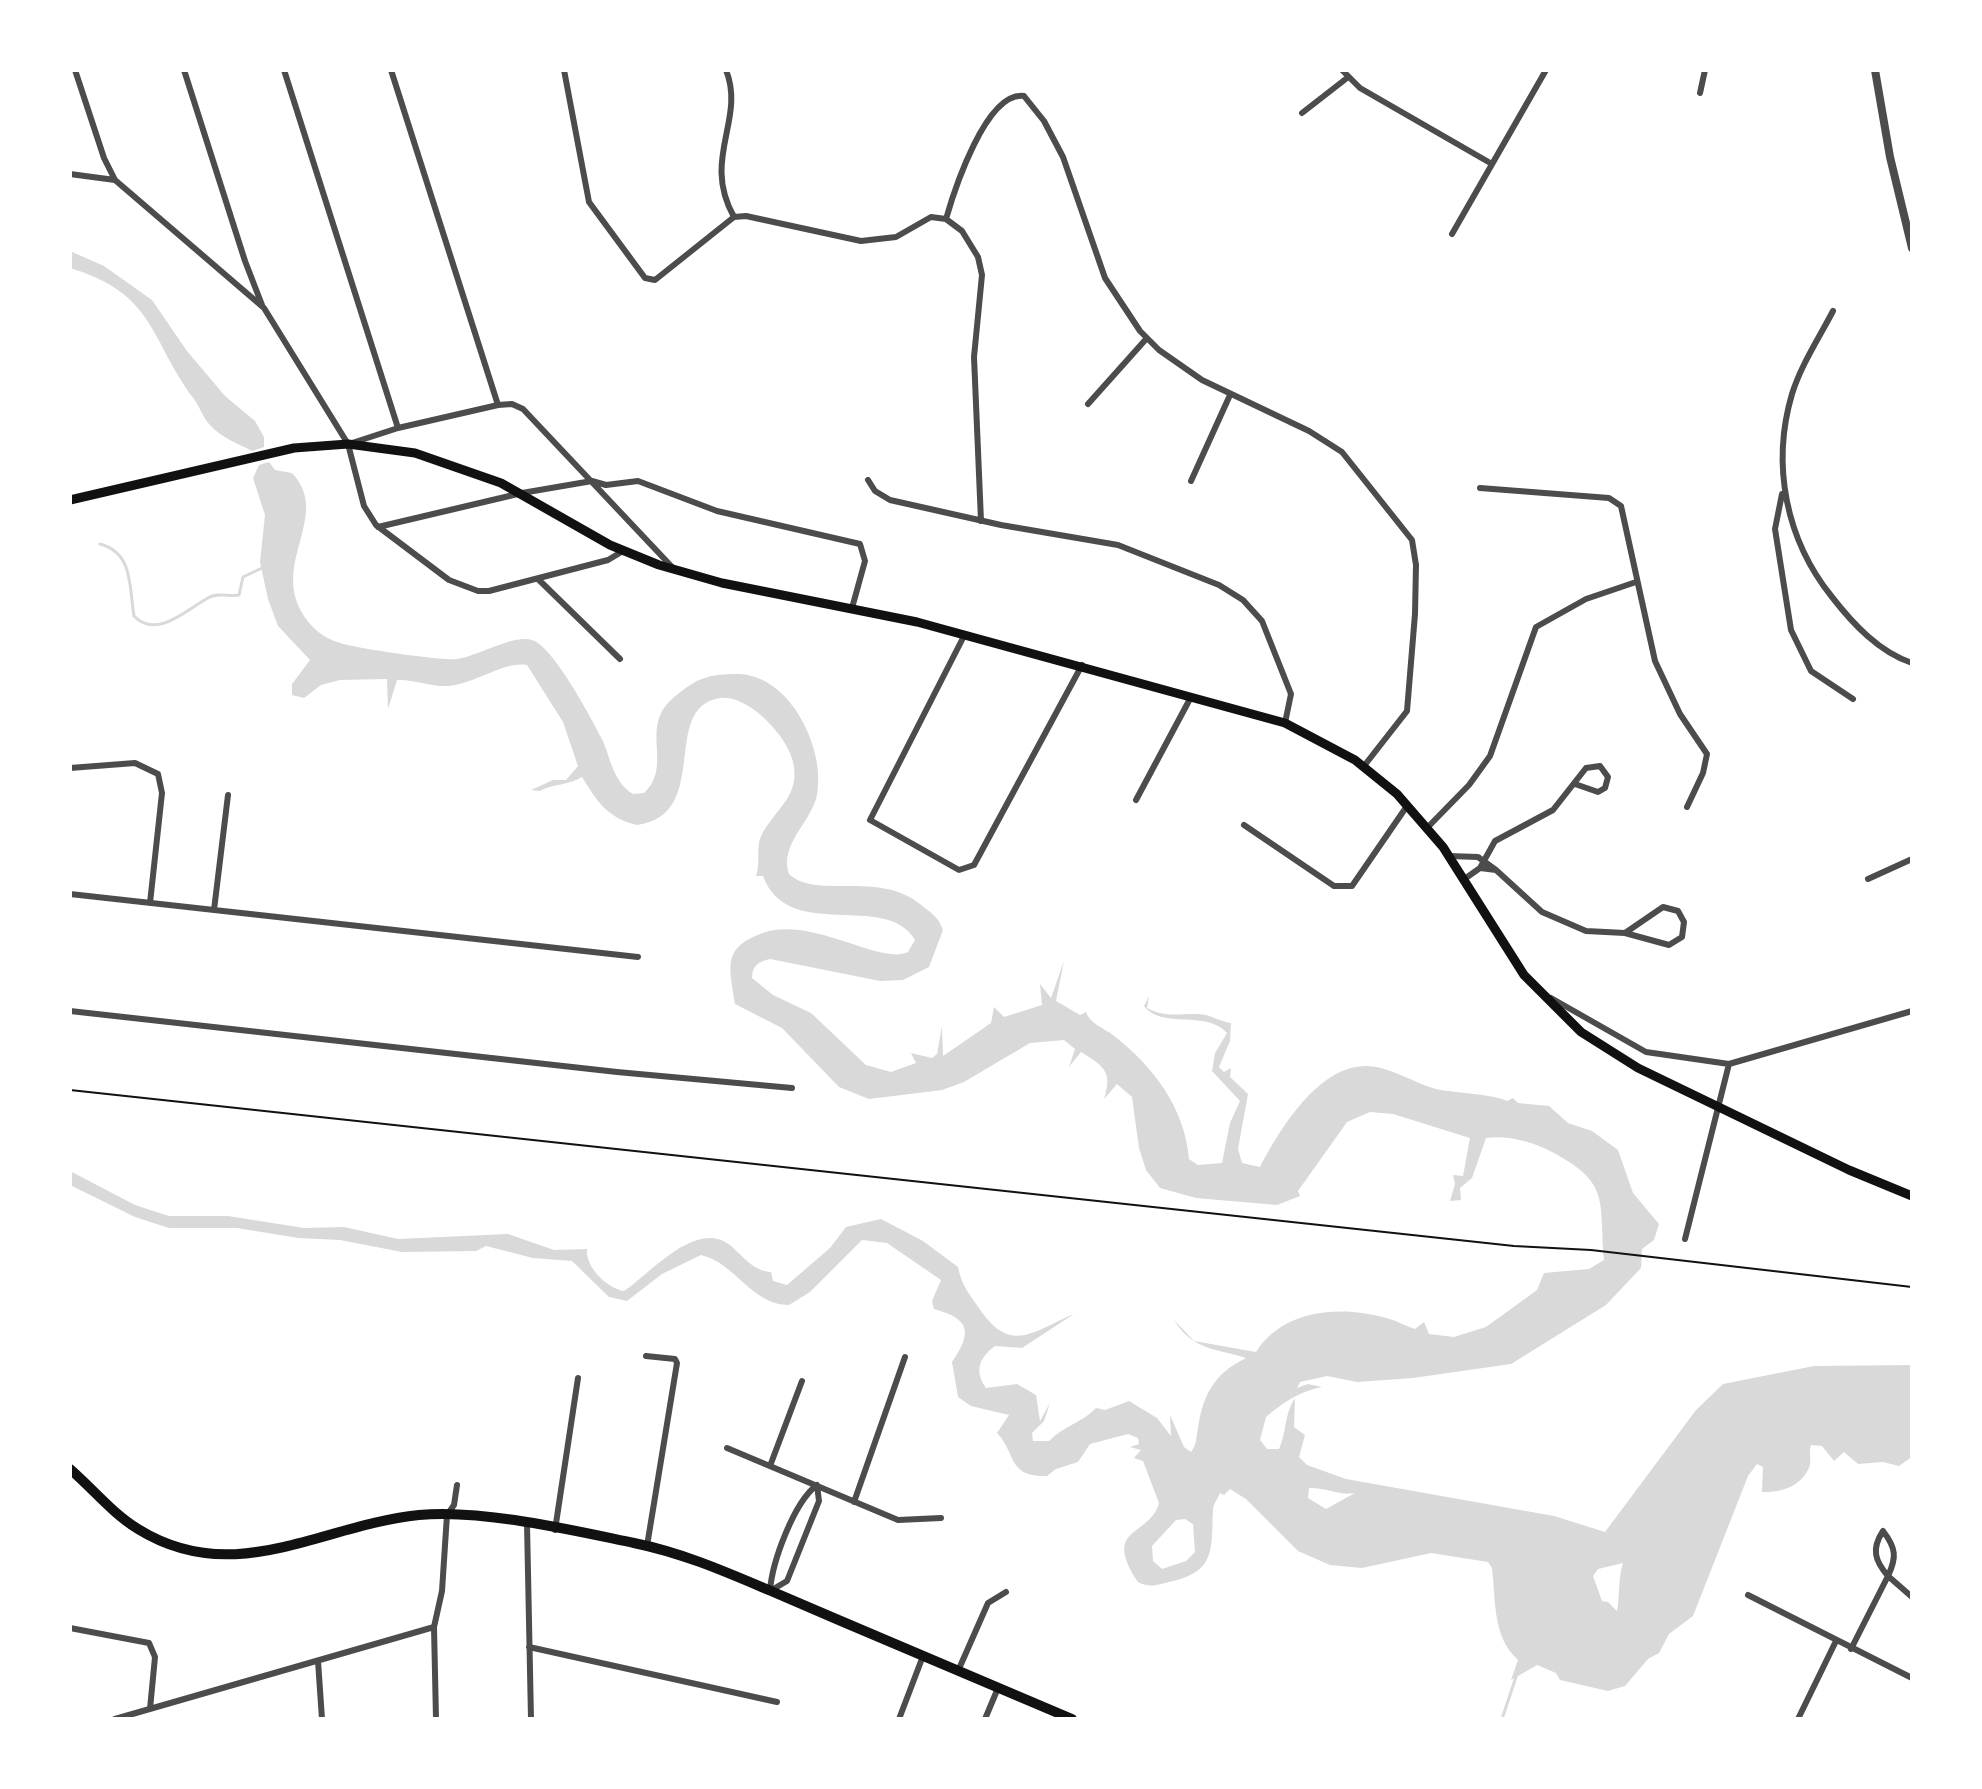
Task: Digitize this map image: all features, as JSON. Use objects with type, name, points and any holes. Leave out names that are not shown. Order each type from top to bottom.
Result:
[{"type":"main road","points":[[70,500],[270,453],[348,444],[415,453],[451,463],[522,493],[623,551],[676,570],[734,586],[852,608],[965,634],[1285,723],[1364,766],[1407,806],[1448,856],[1537,991],[1572,1025],[1610,1052],[1718,1107],[1849,1170],[1912,1196]]},
{"type":"main road","points":[[70,1469],[136,1527],[164,1543],[204,1552],[268,1552],[403,1517],[447,1515],[527,1524],[647,1546],[690,1557],[1072,1719]]},
{"type":"street","points":[[75,70],[104,158],[115,180],[264,308]]},
{"type":"street","points":[[184,70],[245,261],[264,308],[348,444],[364,506],[378,527],[449,580],[478,591],[608,560],[623,551]]},
{"type":"street","points":[[284,70],[398,428]]},
{"type":"street","points":[[391,70],[498,405]]},
{"type":"street","points":[[564,70],[589,202],[645,278],[655,280],[671,271],[734,217],[743,216],[845,239],[877,241],[896,237],[928,218],[946,219],[959,227],[972,246],[982,275],[974,357],[981,521]]},
{"type":"street","points":[[726,70],[731,100],[719,173],[723,197],[734,217]]},
{"type":"street","points":[[1342,70],[1347,78],[1492,164]]},
{"type":"street","points":[[1452,234],[1546,70]]},
{"type":"street","points":[[1700,93],[1705,70]]},
{"type":"street","points":[[1875,70],[1888,148],[1912,248]]},
{"type":"street","points":[[1302,113],[1347,78]]},
{"type":"street","points":[[946,219],[956,185],[978,137],[995,113],[1017,96],[1027,99],[1044,121],[1071,178],[1105,278],[1126,314],[1147,338],[1178,365],[1230,395],[1309,431],[1342,452],[1412,540],[1416,565],[1415,614],[1407,711],[1364,766]]},
{"type":"street","points":[[70,174],[115,180]]},
{"type":"street","points":[[1833,311],[1793,392],[1786,421],[1786,509],[1817,579],[1855,625],[1888,651],[1912,663]]},
{"type":"street","points":[[1088,404],[1147,338]]},
{"type":"street","points":[[1191,481],[1230,395]]},
{"type":"street","points":[[348,444],[398,428],[512,404],[523,409],[676,570]]},
{"type":"street","points":[[868,480],[882,497],[981,521],[1137,550],[1233,593],[1262,621],[1280,661],[1291,694],[1285,723]]},
{"type":"street","points":[[378,527],[522,493],[592,481],[606,485],[638,481],[717,511],[860,544],[865,561],[852,608]]},
{"type":"street","points":[[1784,482],[1775,529],[1791,630],[1811,671],[1853,699]]},
{"type":"street","points":[[1480,488],[1609,498],[1621,506],[1636,582],[1663,682],[1707,754],[1703,773],[1687,807]]},
{"type":"street","points":[[538,579],[620,659]]},
{"type":"street","points":[[1427,828],[1469,785],[1490,756],[1536,627],[1586,599],[1636,582]]},
{"type":"street","points":[[965,634],[870,820],[959,870],[974,865],[1082,665]]},
{"type":"street","points":[[1136,800],[1192,695]]},
{"type":"street","points":[[70,768],[135,763],[158,774],[162,793],[150,903]]},
{"type":"street","points":[[1463,880],[1480,868],[1498,837],[1547,815],[1591,766],[1602,767],[1608,777],[1605,788],[1598,792],[1575,784]]},
{"type":"street","points":[[214,910],[228,795]]},
{"type":"street","points":[[1244,825],[1334,886],[1352,886],[1407,806]]},
{"type":"street","points":[[1448,856],[1485,859],[1523,898],[1556,921],[1586,931],[1625,933],[1669,945],[1682,937],[1684,922],[1678,911],[1663,907],[1625,933]]},
{"type":"street","points":[[1868,879],[1912,859]]},
{"type":"street","points":[[1480,868],[1496,870]]},
{"type":"street","points":[[70,894],[638,957]]},
{"type":"street","points":[[1537,991],[1646,1052],[1729,1064],[1912,1011]]},
{"type":"street","points":[[70,1011],[617,1072],[792,1088]]},
{"type":"street","points":[[1685,1239],[1729,1064]]},
{"type":"street","points":[[646,1356],[675,1359],[677,1363],[647,1546]]},
{"type":"street","points":[[854,1502],[905,1357]]},
{"type":"street","points":[[555,1530],[578,1378]]},
{"type":"street","points":[[770,1466],[802,1381]]},
{"type":"street","points":[[727,1448],[898,1520],[941,1518]]},
{"type":"street","points":[[436,1719],[434,1627],[442,1591],[447,1515],[454,1505],[457,1485]]},
{"type":"street","points":[[770,1591],[771,1575],[803,1496],[817,1485]]},
{"type":"street","points":[[770,1591],[787,1581],[819,1501],[817,1485]]},
{"type":"street","points":[[527,1524],[531,1719]]},
{"type":"street","points":[[1851,1649],[1888,1576],[1895,1553],[1893,1544],[1883,1531],[1876,1542],[1875,1554],[1888,1576],[1912,1597]]},
{"type":"street","points":[[958,1671],[988,1603],[1006,1592]]},
{"type":"street","points":[[1748,1595],[1912,1678]]},
{"type":"street","points":[[115,1719],[434,1627]]},
{"type":"street","points":[[70,1628],[149,1643],[155,1657],[150,1709]]},
{"type":"street","points":[[1798,1719],[1836,1641]]},
{"type":"street","points":[[529,1647],[777,1702]]},
{"type":"street","points":[[899,1719],[923,1656]]},
{"type":"street","points":[[318,1661],[322,1719]]},
{"type":"street","points":[[985,1719],[998,1688]]},
{"type":"path","points":[[70,1090],[1514,1246],[1648,1256],[1912,1287]]},
{"type":"shaded area","points":[[70,251],[104,266],[152,300],[187,351],[225,396],[255,421],[264,437],[264,447],[252,451],[210,425],[135,305],[98,279],[70,268]]},
{"type":"shaded area","points":[[269,462],[275,470],[292,473],[303,490],[306,508],[304,527],[293,585],[298,605],[317,631],[346,645],[448,659],[466,657],[516,640],[532,640],[550,655],[570,683],[601,737],[616,776],[633,794],[644,793],[652,782],[656,771],[658,722],[672,699],[688,686],[710,676],[738,674],[757,678],[774,687],[789,701],[810,737],[818,777],[814,805],[788,853],[789,874],[815,885],[867,886],[903,894],[934,915],[943,930],[929,967],[903,980],[880,981],[770,959],[755,967],[752,978],[773,995],[811,1013],[866,1065],[891,1072],[916,1063],[911,1053],[932,1058],[937,1054],[942,1026],[943,1056],[991,1023],[994,1007],[1004,1017],[1042,1005],[1040,984],[1051,998],[1064,961],[1056,1001],[1080,1015],[1086,1012],[1091,1020],[1128,1047],[1154,1074],[1181,1122],[1189,1159],[1198,1165],[1222,1163],[1230,1123],[1240,1101],[1212,1071],[1215,1053],[1227,1033],[1208,1022],[1173,1019],[1152,1013],[1144,1006],[1149,996],[1147,1008],[1155,1012],[1206,1015],[1231,1023],[1230,1041],[1219,1067],[1224,1072],[1231,1068],[1230,1077],[1248,1094],[1238,1149],[1242,1163],[1260,1167],[1302,1102],[1332,1076],[1366,1066],[1384,1069],[1436,1089],[1507,1101],[1513,1098],[1518,1103],[1549,1106],[1568,1123],[1592,1131],[1618,1150],[1633,1193],[1659,1224],[1654,1240],[1642,1249],[1641,1268],[1606,1305],[1511,1364],[1413,1378],[1357,1382],[1327,1376],[1300,1382],[1297,1388],[1308,1384],[1322,1387],[1292,1398],[1266,1417],[1260,1440],[1267,1449],[1279,1449],[1295,1398],[1294,1427],[1305,1435],[1299,1457],[1307,1465],[1346,1479],[1554,1516],[1605,1532],[1696,1410],[1723,1384],[1814,1366],[1912,1365],[1912,1457],[1899,1466],[1883,1462],[1858,1464],[1844,1452],[1834,1461],[1822,1446],[1811,1445],[1810,1465],[1802,1478],[1790,1487],[1769,1492],[1762,1492],[1763,1467],[1757,1464],[1748,1476],[1693,1616],[1669,1634],[1659,1653],[1648,1659],[1625,1686],[1608,1691],[1560,1680],[1556,1673],[1537,1665],[1511,1680],[1518,1660],[1499,1629],[1492,1568],[1488,1562],[1431,1553],[1362,1568],[1330,1565],[1298,1551],[1246,1499],[1230,1489],[1224,1495],[1220,1493],[1214,1505],[1209,1555],[1198,1571],[1156,1585],[1138,1582],[1124,1551],[1126,1541],[1154,1514],[1159,1503],[1143,1461],[1134,1458],[1141,1450],[1130,1447],[1139,1444],[1138,1438],[1128,1434],[1090,1444],[1078,1462],[1056,1469],[1047,1476],[1025,1473],[1014,1463],[997,1433],[1009,1415],[971,1406],[958,1397],[952,1362],[963,1343],[964,1328],[955,1317],[934,1309],[932,1301],[941,1280],[887,1243],[862,1240],[810,1292],[789,1305],[764,1298],[724,1266],[701,1255],[662,1274],[627,1301],[609,1297],[572,1261],[533,1258],[486,1246],[476,1251],[402,1252],[340,1240],[298,1238],[237,1228],[169,1228],[135,1217],[70,1185],[70,1171],[135,1205],[169,1216],[228,1216],[304,1228],[344,1227],[398,1239],[508,1234],[554,1250],[587,1249],[589,1262],[598,1275],[610,1286],[624,1291],[674,1251],[704,1238],[718,1239],[731,1246],[754,1266],[771,1272],[773,1281],[787,1285],[830,1248],[846,1227],[881,1219],[923,1241],[958,1267],[962,1280],[981,1311],[1003,1332],[1014,1336],[1036,1332],[1074,1314],[1022,1348],[995,1346],[980,1365],[980,1376],[986,1388],[1017,1384],[1036,1395],[1040,1421],[1050,1403],[1044,1421],[1032,1433],[1033,1441],[1049,1441],[1096,1408],[1105,1410],[1129,1401],[1157,1418],[1171,1436],[1170,1415],[1184,1447],[1191,1452],[1203,1405],[1212,1386],[1226,1370],[1246,1358],[1194,1341],[1256,1352],[1281,1327],[1314,1314],[1332,1312],[1369,1314],[1415,1329],[1424,1322],[1429,1334],[1454,1337],[1486,1327],[1537,1290],[1544,1273],[1589,1269],[1604,1260],[1601,1208],[1593,1184],[1571,1163],[1545,1148],[1520,1140],[1486,1138],[1472,1178],[1460,1188],[1461,1200],[1450,1201],[1455,1184],[1453,1175],[1463,1176],[1470,1138],[1393,1114],[1370,1112],[1347,1122],[1298,1191],[1300,1196],[1277,1205],[1196,1198],[1160,1188],[1146,1170],[1139,1148],[1132,1097],[1117,1084],[1104,1099],[1107,1076],[1101,1066],[1081,1052],[1069,1067],[1075,1049],[1064,1040],[1030,1043],[964,1082],[942,1090],[869,1099],[839,1087],[782,1028],[735,1004],[731,971],[733,954],[747,940],[780,930],[800,930],[896,954],[908,952],[915,940],[901,926],[883,918],[814,913],[793,908],[776,896],[763,876],[756,876],[760,839],[787,799],[795,777],[791,755],[772,726],[755,710],[732,699],[720,698],[702,706],[692,720],[681,783],[673,802],[660,817],[637,825],[610,813],[582,777],[540,791],[531,790],[553,780],[566,780],[578,766],[563,722],[527,665],[509,666],[448,686],[397,680],[388,709],[387,679],[340,680],[321,685],[304,698],[292,695],[292,684],[310,660],[278,626],[268,599],[260,562],[265,515],[253,478],[259,465]],"holes":[[[1309,1488],[1344,1493],[1355,1493],[1326,1509],[1308,1498]],[[1185,1519],[1193,1524],[1195,1552],[1186,1561],[1162,1569],[1153,1561],[1152,1546],[1176,1520]],[[1623,1563],[1617,1611],[1608,1602],[1602,1601],[1593,1576],[1598,1569]]]},
{"type":"waterway","points":[[100,544],[119,555],[124,563],[134,616],[152,625],[172,620],[212,596],[239,595],[243,577],[262,568]]},
{"type":"waterway","points":[[1502,1719],[1516,1677]]}]
